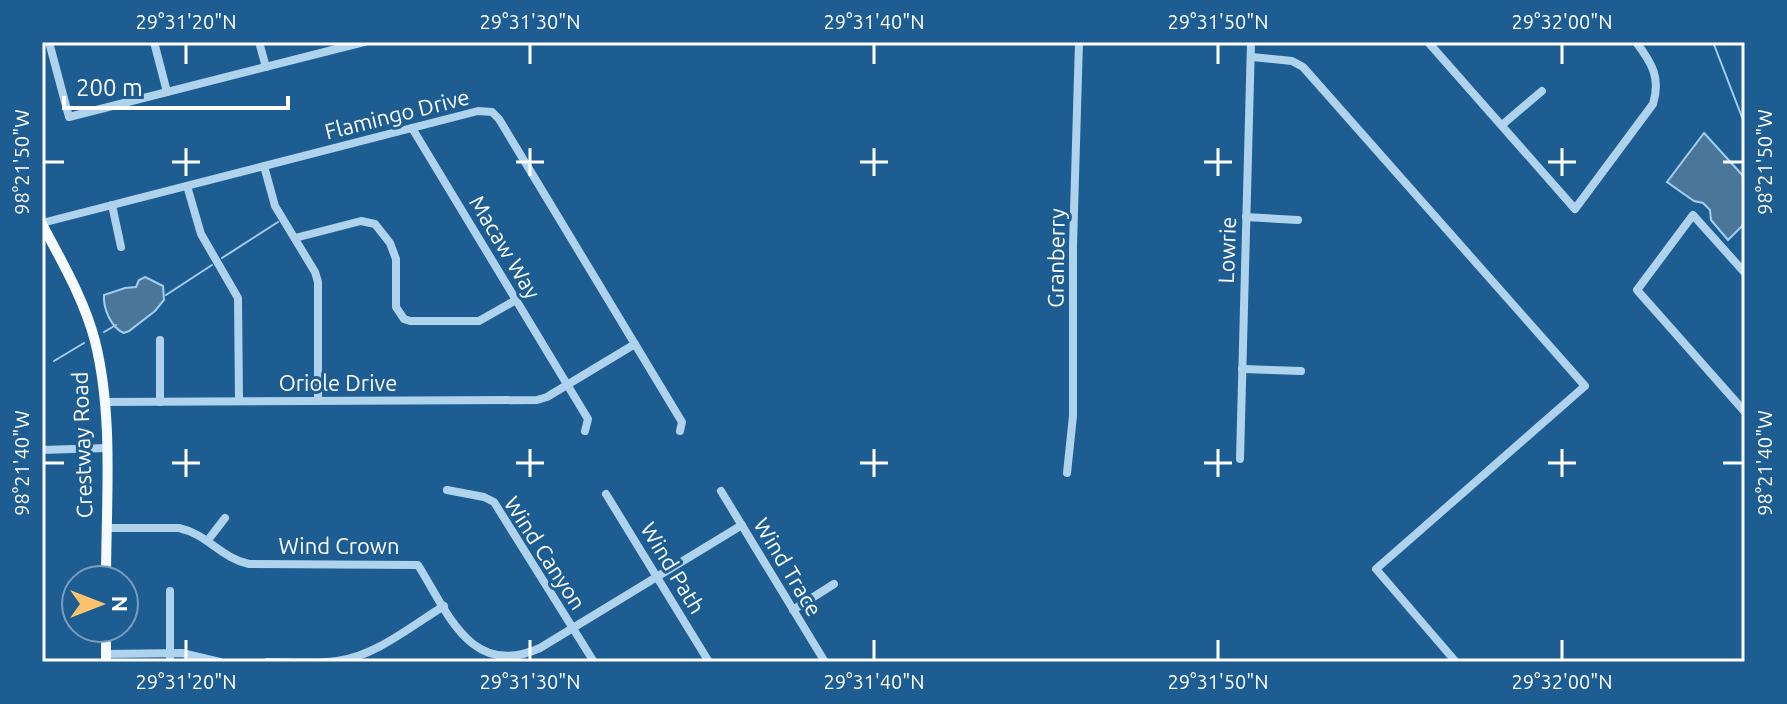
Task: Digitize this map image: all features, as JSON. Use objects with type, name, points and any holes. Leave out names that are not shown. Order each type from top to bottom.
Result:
[{"type":"main road","name":"Crestway Road","points":[[42,223],[85,310],[101,368],[106,448],[106,564]]},
{"type":"street","points":[[49,42],[69,117],[364,42]]},
{"type":"street","points":[[154,42],[167,92]]},
{"type":"street","points":[[259,42],[266,67]]},
{"type":"street","name":"Granberry","points":[[1067,473],[1073,416],[1073,245],[1079,42]]},
{"type":"street","name":"Lowrie","points":[[1240,459],[1251,42]]},
{"type":"street","points":[[1433,43],[1575,209],[1653,104],[1657,84],[1655,74],[1652,64],[1636,42]]},
{"type":"street","points":[[1252,57],[1292,61],[1303,67],[1585,386],[1376,569],[1456,662]]},
{"type":"street","points":[[1502,125],[1542,91]]},
{"type":"street","name":"Flamingo Drive","points":[[42,223],[478,111],[492,112],[682,422],[680,431]]},
{"type":"street","name":"Macaw Way","points":[[412,128],[567,384]]},
{"type":"street","points":[[264,166],[272,200],[318,282],[318,401]]},
{"type":"street","points":[[187,186],[201,234],[238,298],[239,401]]},
{"type":"street","points":[[112,205],[121,247]]},
{"type":"street","points":[[1745,273],[1693,215],[1637,290],[1745,412]]},
{"type":"street","points":[[1246,217],[1298,220]]},
{"type":"street","points":[[295,238],[361,221],[375,224],[390,243],[396,259],[396,307],[404,319],[410,321],[479,321],[516,300]]},
{"type":"street","points":[[160,340],[160,402]]},
{"type":"street","name":"Oriole Drive","points":[[104,402],[537,400],[635,344]]},
{"type":"street","points":[[1242,369],[1301,371]]},
{"type":"street","points":[[567,384],[588,419],[585,431]]},
{"type":"street","points":[[42,450],[106,448]]},
{"type":"street","name":"Wind Canyon","points":[[447,490],[494,502],[594,662]]},
{"type":"street","name":"Wind Trace","points":[[721,491],[825,662]]},
{"type":"street","name":"Wind Path","points":[[606,494],[709,662]]},
{"type":"street","points":[[208,540],[225,518]]},
{"type":"street","name":"Wind Crown","points":[[106,528],[179,528],[208,540],[236,561],[249,564],[418,565],[463,638],[492,655],[510,657],[526,654],[573,628],[742,525]]},
{"type":"street","points":[[793,610],[834,584]]},
{"type":"street","points":[[170,591],[170,658]]},
{"type":"street","points":[[267,662],[351,658],[370,651],[444,606]]},
{"type":"street","points":[[106,658],[196,655],[220,662]]},
{"type":"water","points":[[1704,133],[1745,178],[1745,223],[1728,240],[1711,220],[1710,210],[1703,203],[1694,201],[1667,182]]},
{"type":"water","points":[[145,277],[163,286],[164,300],[155,311],[124,333],[115,327],[109,317],[104,295],[136,287],[139,280]]},
{"type":"waterway","points":[[1713,42],[1745,125]]},
{"type":"waterway","points":[[222,258],[278,222]]},
{"type":"waterway","points":[[166,295],[212,265]]},
{"type":"waterway","points":[[104,332],[116,325]]},
{"type":"waterway","points":[[54,361],[84,343]]}]
